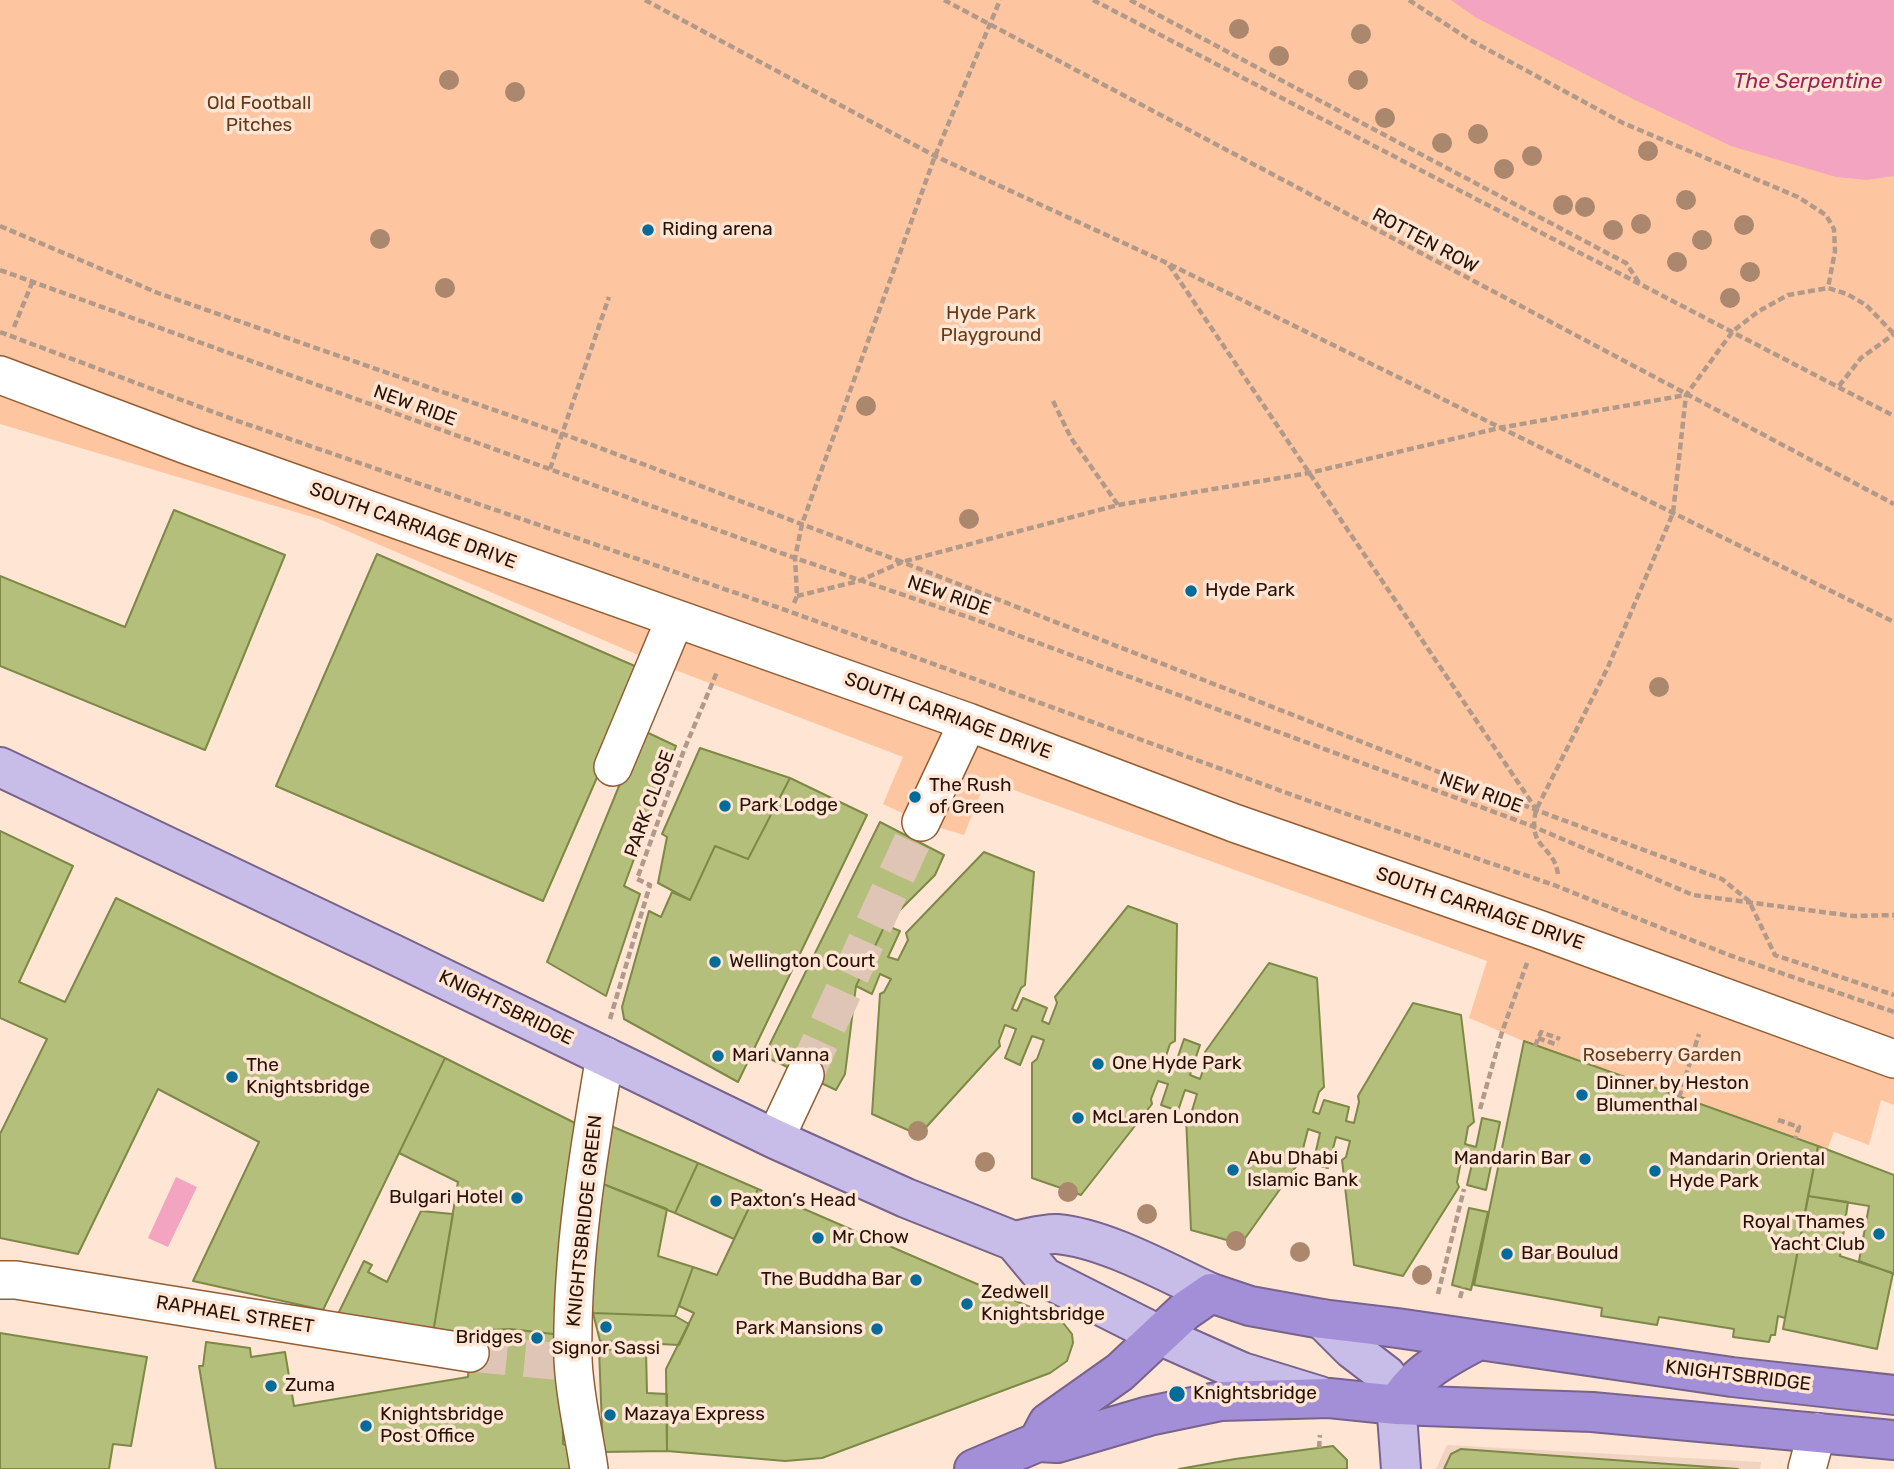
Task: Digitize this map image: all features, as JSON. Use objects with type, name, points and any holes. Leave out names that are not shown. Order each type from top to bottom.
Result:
[{"type":"highway","name":"KNIGHTSBRIDGE","points":[[1211,1293],[1250,1307],[1322,1319],[1732,1377],[1894,1395]]},
{"type":"highway","points":[[974,1469],[1038,1442],[1048,1423],[1120,1372],[1159,1335],[1211,1293]]},
{"type":"highway","points":[[1397,1405],[1416,1380],[1479,1340]]},
{"type":"highway","name":"KNIGHTSBRIDGE","points":[[1038,1442],[1057,1443],[1149,1416],[1221,1401],[1329,1398],[1397,1405],[1592,1412],[1894,1440]]},
{"type":"main road","name":"KNIGHTSBRIDGE","points":[[0,767],[775,1139],[906,1198],[1014,1241],[1044,1277],[1159,1335],[1242,1372],[1329,1398]]},
{"type":"main road","name":"KNIGHTSBRIDGE","points":[[1014,1241],[1055,1233],[1082,1239],[1211,1293]]},
{"type":"main road","points":[[1322,1319],[1352,1349],[1386,1375],[1395,1388],[1401,1469]]},
{"type":"street","name":"SOUTH CARRIAGE DRIVE","points":[[0,375],[189,446],[968,722],[1234,823],[1538,929],[1894,1059]]},
{"type":"street","points":[[613,767],[675,619]]},
{"type":"street","points":[[922,822],[968,722]]},
{"type":"street","name":"KNIGHTSBRIDGE GREEN","points":[[589,1469],[568,1362],[585,1191],[605,1056]]},
{"type":"street","points":[[775,1139],[805,1075]]},
{"type":"street","name":"RAPHAEL STREET","points":[[0,1280],[16,1280],[470,1353]]},
{"type":"street","points":[[1807,1469],[1817,1432]]},
{"type":"path","points":[[645,0],[935,156],[1167,263],[1894,622]]},
{"type":"path","name":"ROTTEN ROW","points":[[944,0],[1894,504]]},
{"type":"path","points":[[794,603],[797,596],[795,558],[802,524],[935,156],[1000,0]]},
{"type":"path","points":[[1093,0],[1894,416]]},
{"type":"path","points":[[1130,0],[1626,263],[1640,285]]},
{"type":"path","points":[[1409,0],[1471,40],[1623,123],[1798,197],[1826,215],[1834,229],[1835,251],[1828,288]]},
{"type":"path","points":[[0,226],[158,293],[563,434],[902,562],[1536,810],[1722,879],[1749,901],[1775,954],[1894,995]]},
{"type":"path","points":[[1167,263],[1536,810]]},
{"type":"path","name":"NEW RIDE","points":[[0,270],[795,558],[971,618],[1532,826],[1693,895],[1853,916],[1894,915]]},
{"type":"path","points":[[15,327],[32,283]]},
{"type":"path","points":[[1558,874],[1556,862],[1538,843],[1532,826],[1536,810],[1608,667],[1673,513],[1685,395],[1733,331],[1759,311],[1788,295],[1828,288],[1847,294],[1866,305],[1894,334],[1861,358],[1839,386]]},
{"type":"path","points":[[550,469],[609,297]]},
{"type":"path","points":[[0,331],[235,419],[791,612],[1309,801],[1554,885],[1729,955],[1894,1012]]},
{"type":"path","points":[[797,596],[859,580],[902,562],[1118,505],[1309,473],[1499,428],[1685,395]]},
{"type":"path","points":[[1053,401],[1071,438],[1118,505]]},
{"type":"path","name":"PARK CLOSE","points":[[605,1056],[611,1014],[650,885],[637,879],[684,750],[730,638]]},
{"type":"path","points":[[1480,1108],[1502,1032],[1529,955]]},
{"type":"path","points":[[1535,1046],[1541,1032],[1559,1042]]},
{"type":"path","points":[[1679,1097],[1699,1034]]},
{"type":"path","points":[[1778,1119],[1799,1127],[1795,1139]]},
{"type":"path","points":[[1438,1294],[1464,1189]]},
{"type":"path","points":[[1460,1297],[1463,1287]]},
{"type":"shaded area","points":[[1447,1445],[1761,1462],[1760,1469],[1436,1469]]},
{"type":"green space","name":"Hyde Park","points":[[0,0],[1894,0],[1894,1105],[1881,1100],[1869,1145],[1834,1132],[1827,1150],[1535,1046],[1469,1018],[1487,961],[986,780],[964,835],[921,822],[883,804],[903,757],[657,663],[319,519],[0,424]]},
{"type":"water","name":"The Serpentine","points":[[1451,0],[1894,0],[1894,176],[1867,180],[1836,177],[1731,146],[1631,98],[1475,17]]},
{"type":"water","points":[[176,1177],[197,1187],[168,1247],[148,1238]]},
{"type":"building","points":[[174,510],[285,555],[205,750],[0,666],[0,576],[125,627]]},
{"type":"building","points":[[377,554],[644,670],[543,901],[276,786]]},
{"type":"building","points":[[642,730],[676,746],[624,886],[640,894],[606,996],[547,962]]},
{"type":"building","name":"Park Lodge","points":[[700,748],[790,778],[748,859],[715,846],[690,900],[658,883],[667,837],[662,834]]},
{"type":"building","name":"Wellington Court","points":[[790,778],[867,815],[738,1082],[624,1019],[622,1007],[649,911],[661,917],[672,892],[690,900],[715,846],[748,859]]},
{"type":"building","points":[[880,822],[944,855],[935,875],[885,925],[856,986],[845,1074],[836,1090],[764,1056]]},
{"type":"building","name":"The Knightsbridge","points":[[0,831],[73,866],[19,982],[65,1002],[116,898],[445,1058],[323,1310],[193,1281],[259,1142],[158,1089],[78,1254],[0,1238],[0,1134],[47,1039],[0,1018]]},
{"type":"building","name":"One Hyde Park","points":[[984,852],[1034,872],[1025,985],[1012,1009],[1017,1011],[1023,998],[1047,1008],[1042,1021],[1049,1024],[1057,1003],[1055,997],[1128,906],[1177,924],[1175,1041],[1170,1044],[1163,1065],[1174,1068],[1184,1039],[1200,1045],[1190,1075],[1200,1079],[1207,1059],[1205,1052],[1269,963],[1317,978],[1324,1087],[1319,1092],[1313,1112],[1319,1114],[1324,1100],[1349,1107],[1346,1121],[1354,1123],[1358,1096],[1413,1003],[1461,1015],[1474,1122],[1468,1127],[1465,1144],[1476,1147],[1482,1118],[1500,1122],[1486,1190],[1467,1185],[1472,1164],[1461,1161],[1457,1182],[1459,1187],[1403,1276],[1354,1265],[1342,1160],[1346,1157],[1350,1141],[1336,1137],[1328,1168],[1313,1164],[1320,1133],[1308,1129],[1303,1149],[1305,1154],[1241,1244],[1191,1230],[1186,1117],[1191,1114],[1197,1094],[1185,1090],[1178,1111],[1161,1105],[1168,1084],[1158,1081],[1151,1099],[1152,1104],[1081,1195],[1032,1178],[1032,1063],[1037,1059],[1044,1040],[1032,1036],[1020,1065],[1005,1058],[1016,1029],[1005,1025],[999,1041],[1000,1046],[919,1135],[872,1114],[880,994],[891,979],[880,974],[872,994],[856,986],[885,925],[900,931],[888,957],[898,960],[908,940],[906,933]]},
{"type":"building","name":"Mandarin Oriental Hyde Park","points":[[1524,1041],[1818,1146],[1785,1318],[1778,1316],[1775,1335],[1771,1335],[1769,1342],[1733,1337],[1734,1329],[1659,1317],[1657,1325],[1601,1316],[1602,1308],[1474,1285]]},
{"type":"building","name":"Bulgari Hotel","points":[[445,1058],[587,1129],[562,1335],[510,1329],[433,1333],[458,1182],[399,1153]]},
{"type":"building","points":[[604,1123],[698,1163],[675,1213],[593,1180]]},
{"type":"building","name":"Royal Thames Yacht Club","points":[[1818,1146],[1894,1175],[1894,1274],[1859,1261],[1869,1206],[1808,1196]]},
{"type":"building","name":"Paxton’s Head","points":[[698,1163],[758,1189],[734,1239],[675,1213]]},
{"type":"building","points":[[593,1180],[667,1209],[658,1256],[693,1267],[675,1316],[593,1313],[587,1296]]},
{"type":"building","name":"Park Mansions","points":[[758,1189],[1053,1317],[1064,1324],[1072,1334],[1073,1343],[1067,1361],[1050,1373],[822,1458],[785,1461],[667,1451],[666,1369],[694,1313],[679,1306],[693,1267],[717,1275]]},
{"type":"building","points":[[1808,1196],[1848,1202],[1840,1256],[1893,1273],[1877,1349],[1783,1329]]},
{"type":"building","points":[[1469,1208],[1488,1212],[1471,1290],[1452,1285]]},
{"type":"building","points":[[421,1211],[453,1214],[433,1333],[337,1316],[364,1261],[372,1265],[368,1272],[387,1282]]},
{"type":"building","points":[[593,1313],[675,1316],[689,1324],[679,1345],[600,1341]]},
{"type":"building","points":[[510,1329],[562,1335],[563,1444],[576,1449],[573,1469],[216,1469],[199,1366],[203,1366],[206,1342],[250,1348],[251,1357],[285,1352],[294,1406],[468,1377],[471,1331]]},
{"type":"building","points":[[0,1333],[147,1357],[131,1446],[113,1444],[109,1469],[0,1469]]},
{"type":"building","points":[[599,1349],[646,1351],[647,1393],[667,1394],[667,1451],[603,1452]]},
{"type":"building","points":[[1333,1446],[1347,1460],[1347,1469],[1179,1469],[1235,1459]]},
{"type":"building","points":[[1461,1449],[1738,1469],[1444,1469],[1451,1454]]},
{"type":"tunnel","points":[[805,1075],[921,822]]},
{"type":"tunnel","points":[[470,1353],[562,1362]]},
{"type":"place","name":"Riding arena","points":[[648,230]]},
{"type":"place","name":"Hyde Park","points":[[1191,591]]},
{"type":"place","name":"The Rush of Green","points":[[915,797]]},
{"type":"place","name":"Park Lodge","points":[[725,806]]},
{"type":"place","name":"Wellington Court","points":[[715,962]]},
{"type":"place","name":"Mari Vanna","points":[[718,1056]]},
{"type":"place","name":"One Hyde Park","points":[[1098,1064]]},
{"type":"place","name":"The Knightsbridge","points":[[232,1077]]},
{"type":"place","name":"Dinner by Heston Blumenthal","points":[[1582,1095]]},
{"type":"place","name":"McLaren London","points":[[1078,1118]]},
{"type":"place","name":"Mandarin Bar","points":[[1585,1159]]},
{"type":"place","name":"Abu Dhabi Islamic Bank","points":[[1233,1170]]},
{"type":"place","name":"Mandarin Oriental Hyde Park","points":[[1655,1171]]},
{"type":"place","name":"Bulgari Hotel","points":[[517,1198]]},
{"type":"place","name":"Paxton’s Head","points":[[716,1201]]},
{"type":"place","name":"Royal Thames Yacht Club","points":[[1879,1234]]},
{"type":"place","name":"Mr Chow","points":[[818,1238]]},
{"type":"place","name":"Bar Boulud","points":[[1507,1254]]},
{"type":"place","name":"The Buddha Bar","points":[[916,1280]]},
{"type":"place","name":"Zedwell Knightsbridge","points":[[967,1304]]},
{"type":"place","name":"Signor Sassi","points":[[606,1327]]},
{"type":"place","name":"Park Mansions","points":[[877,1329]]},
{"type":"place","name":"Bridges","points":[[537,1338]]},
{"type":"place","name":"Zuma","points":[[271,1386]]},
{"type":"place","name":"Knightsbridge","points":[[1177,1394]]},
{"type":"place","name":"Mazaya Express","points":[[610,1415]]},
{"type":"place","name":"Knightsbridge Post Office","points":[[366,1426]]},
{"type":"park label","name":"Old Football Pitches","points":[[259,115]]},
{"type":"park label","name":"Hyde Park Playground","points":[[991,325]]},
{"type":"park label","name":"Roseberry Garden","points":[[1662,1056]]}]
